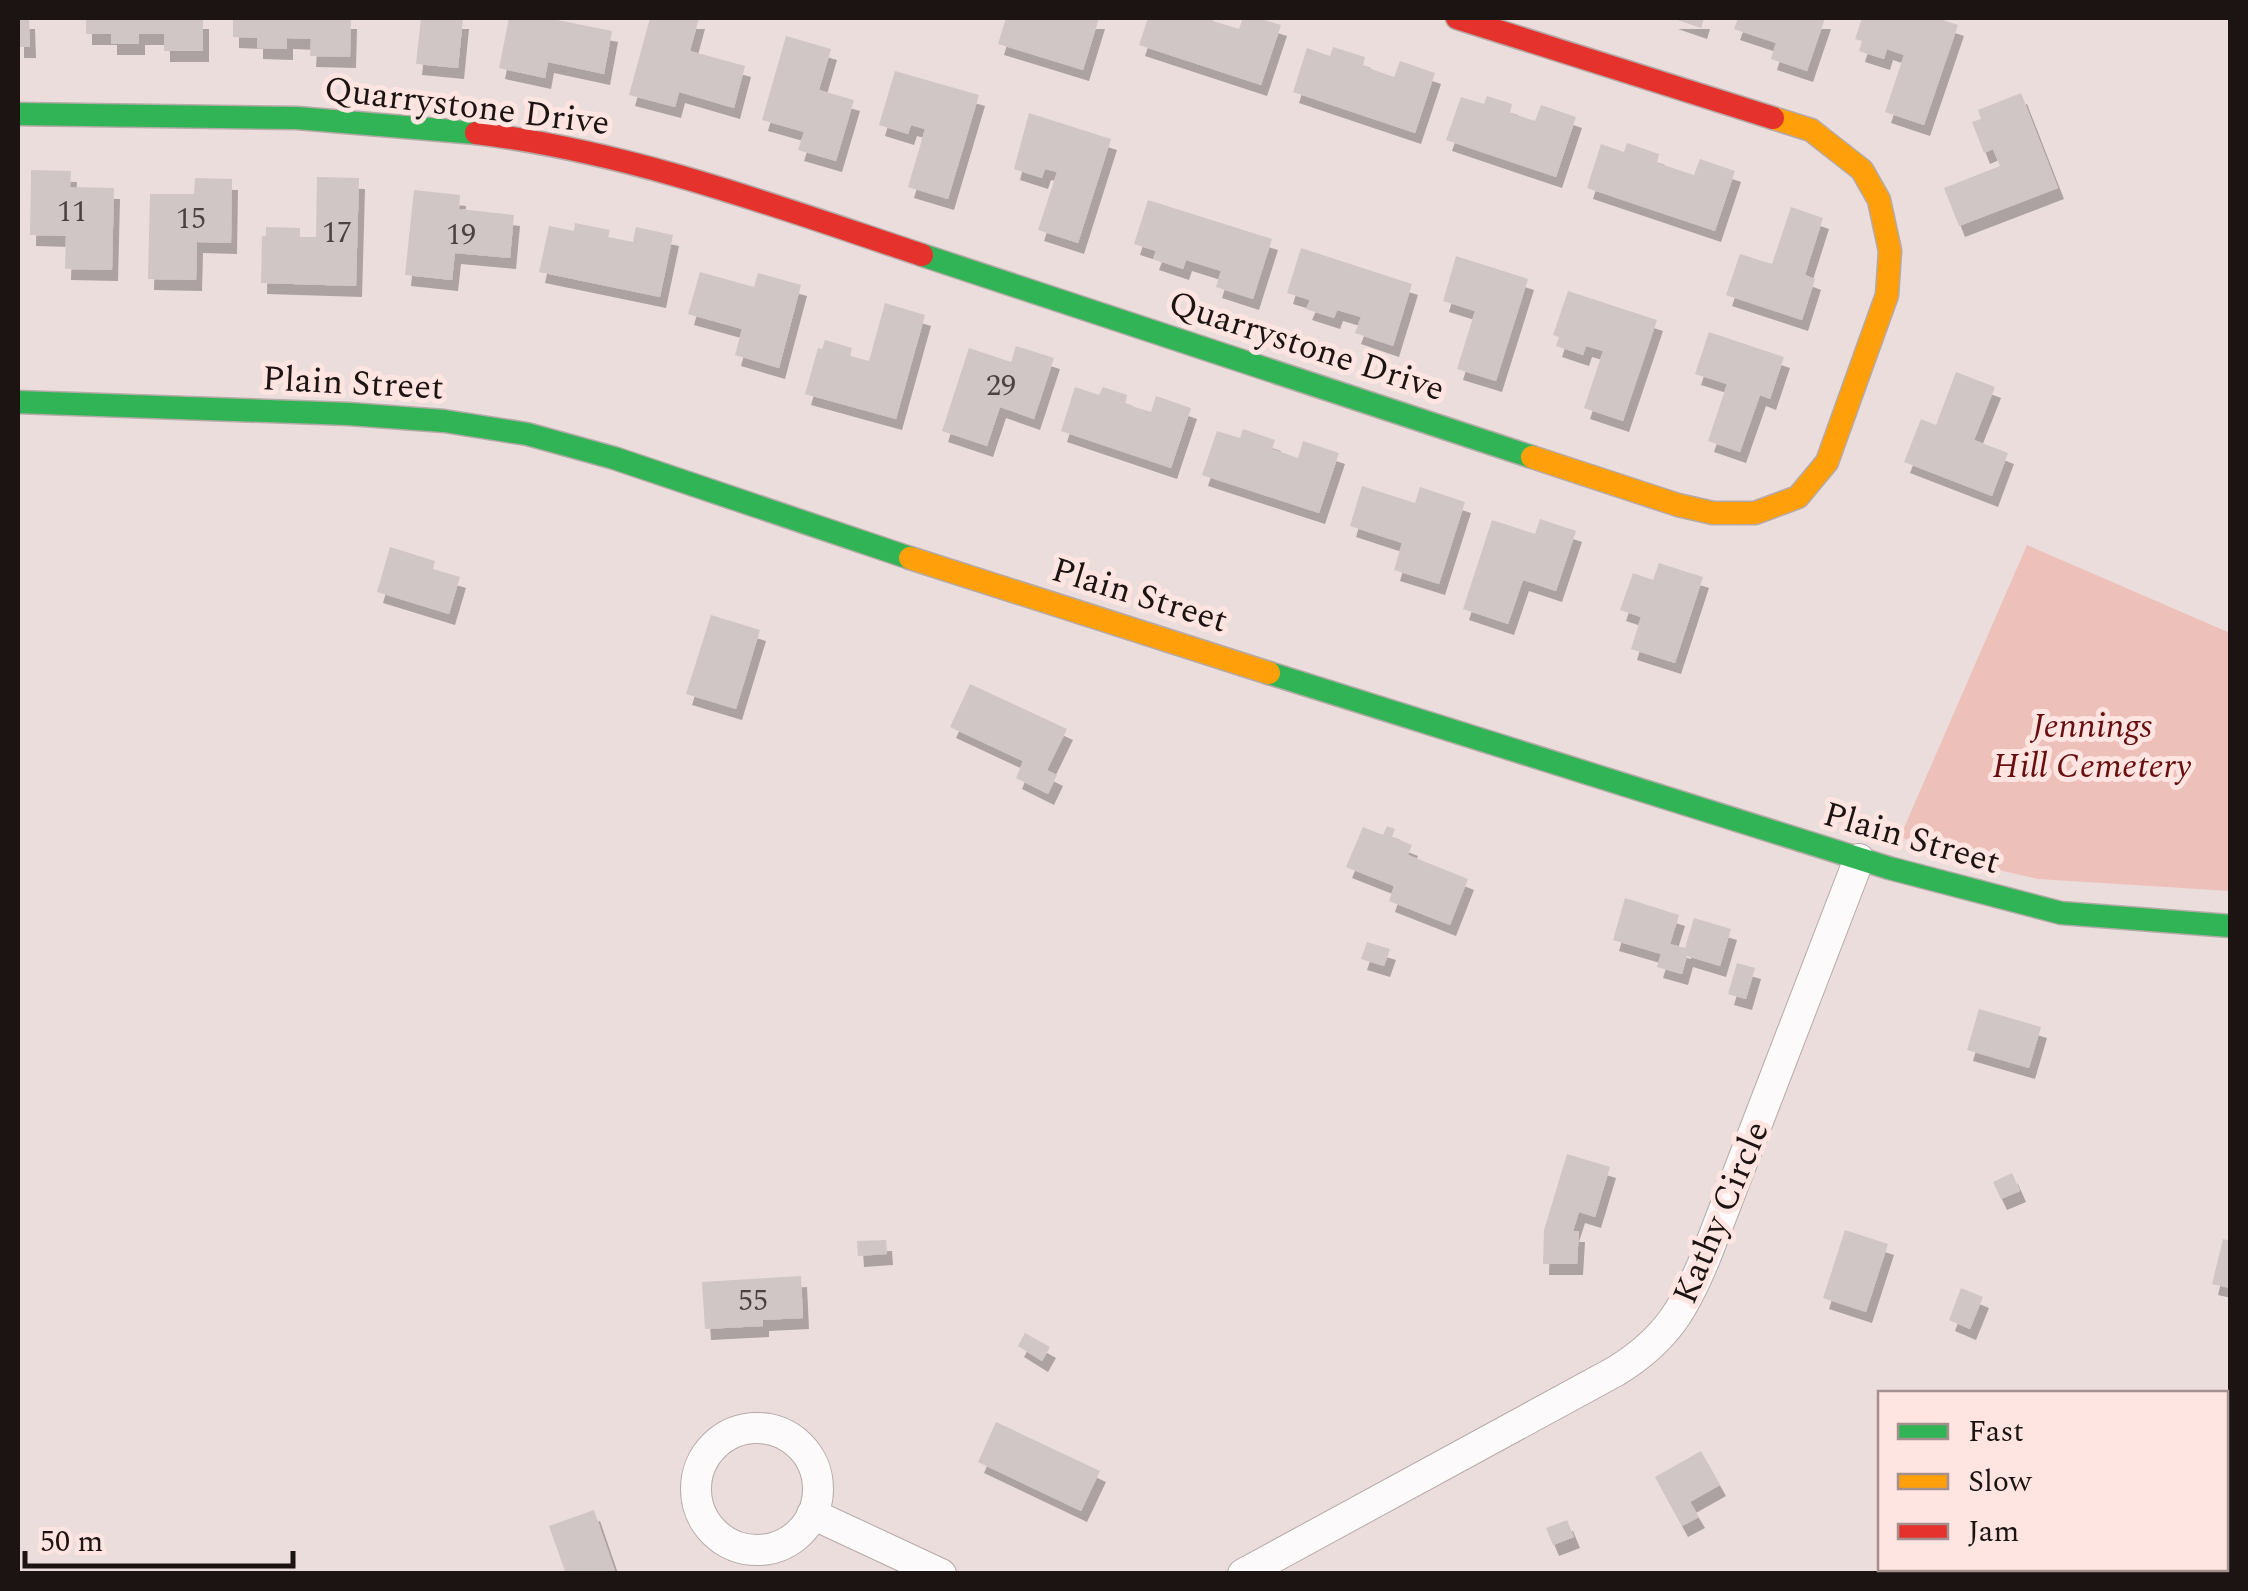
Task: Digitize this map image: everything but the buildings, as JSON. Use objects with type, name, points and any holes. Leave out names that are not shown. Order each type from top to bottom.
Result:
[{"type":"street","name":"Quarrystone Drive","points":[[18,114],[288,118],[424,127],[576,148],[714,186],[1678,505],[1713,513],[1755,513],[1798,497],[1827,462],[1887,295],[1890,252],[1879,200],[1862,170],[1811,130],[1457,18]]},
{"type":"street","name":"Plain Street","points":[[18,402],[348,414],[458,423],[527,434],[628,463],[880,549],[1859,859],[2061,913],[2230,926]]},
{"type":"street","name":"Kathy Circle","points":[[1243,1574],[1616,1371],[1643,1354],[1670,1328],[1708,1251],[1859,859]]},
{"type":"street","points":[[760,1428],[782,1434],[801,1447],[814,1467],[818,1490],[812,1514],[799,1533],[778,1546],[755,1550],[732,1544],[712,1530],[700,1510],[696,1486],[702,1463],[716,1444],[736,1432],[760,1428]]},
{"type":"street","points":[[812,1514],[941,1574]]},
{"type":"green space","name":"Jennings Hill Cemetery","points":[[2027,545],[2230,633],[2230,891],[2038,879],[1972,864],[1900,837]]},
{"type":"traffic: fast","points":[[18,114],[297,118],[476,133]]},
{"type":"traffic: fast","points":[[922,255],[1532,457]]},
{"type":"traffic: fast","points":[[18,402],[349,414],[444,421],[527,434],[614,458],[910,558]]},
{"type":"traffic: fast","points":[[1269,673],[1889,868],[2061,913],[2230,926]]},
{"type":"traffic: slow","points":[[1532,457],[1713,513],[1755,513],[1798,497],[1827,462],[1887,295],[1890,251],[1879,200],[1862,170],[1811,130],[1773,118]]},
{"type":"traffic: slow","points":[[910,558],[1269,673]]},
{"type":"traffic: jam","points":[[1457,18],[1773,118]]},
{"type":"traffic: jam","points":[[476,133],[646,167],[922,255]]}]
